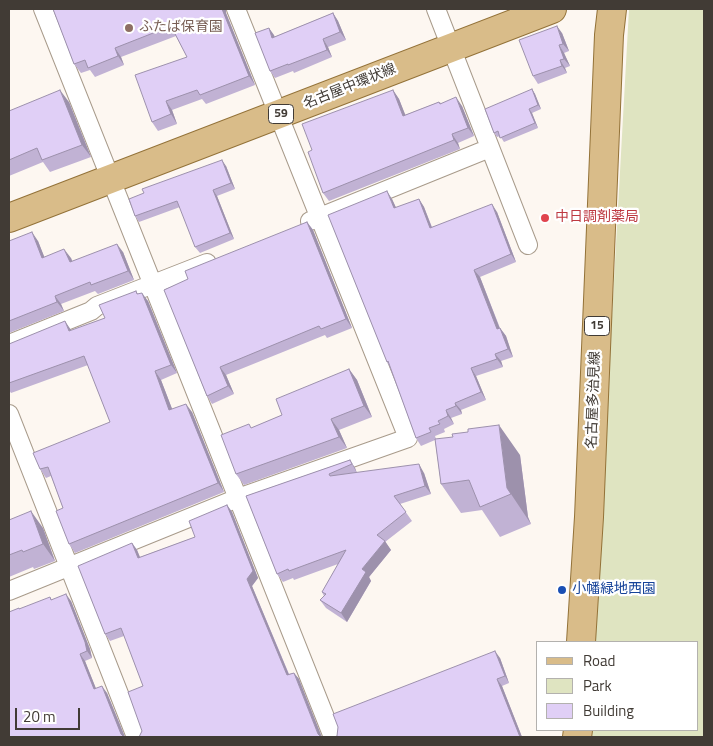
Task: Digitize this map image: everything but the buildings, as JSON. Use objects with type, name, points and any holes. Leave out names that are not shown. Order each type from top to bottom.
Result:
[{"type":"main road","name":"名古屋中環状線","points":[[9,218],[552,9]]},
{"type":"main road","name":"名古屋多治見線","points":[[581,641],[589,517],[609,35],[612,9]]},
{"type":"street","points":[[44,9],[333,737]]},
{"type":"street","points":[[9,591],[238,498],[408,438],[236,9]]},
{"type":"street","points":[[436,9],[528,245]]},
{"type":"street","points":[[294,228],[490,148]]},
{"type":"street","points":[[9,344],[223,256]]},
{"type":"street","points":[[9,414],[136,737]]},
{"type":"green space","points":[[629,9],[704,9],[704,737],[592,737],[592,731],[698,731],[698,641],[594,641]]},
{"type":"place","name":"ふたば保育園","points":[[129,28]]},
{"type":"place","name":"中日調剤薬局","points":[[545,218]]},
{"type":"place","name":"小幡緑地西園","points":[[562,590]]}]
